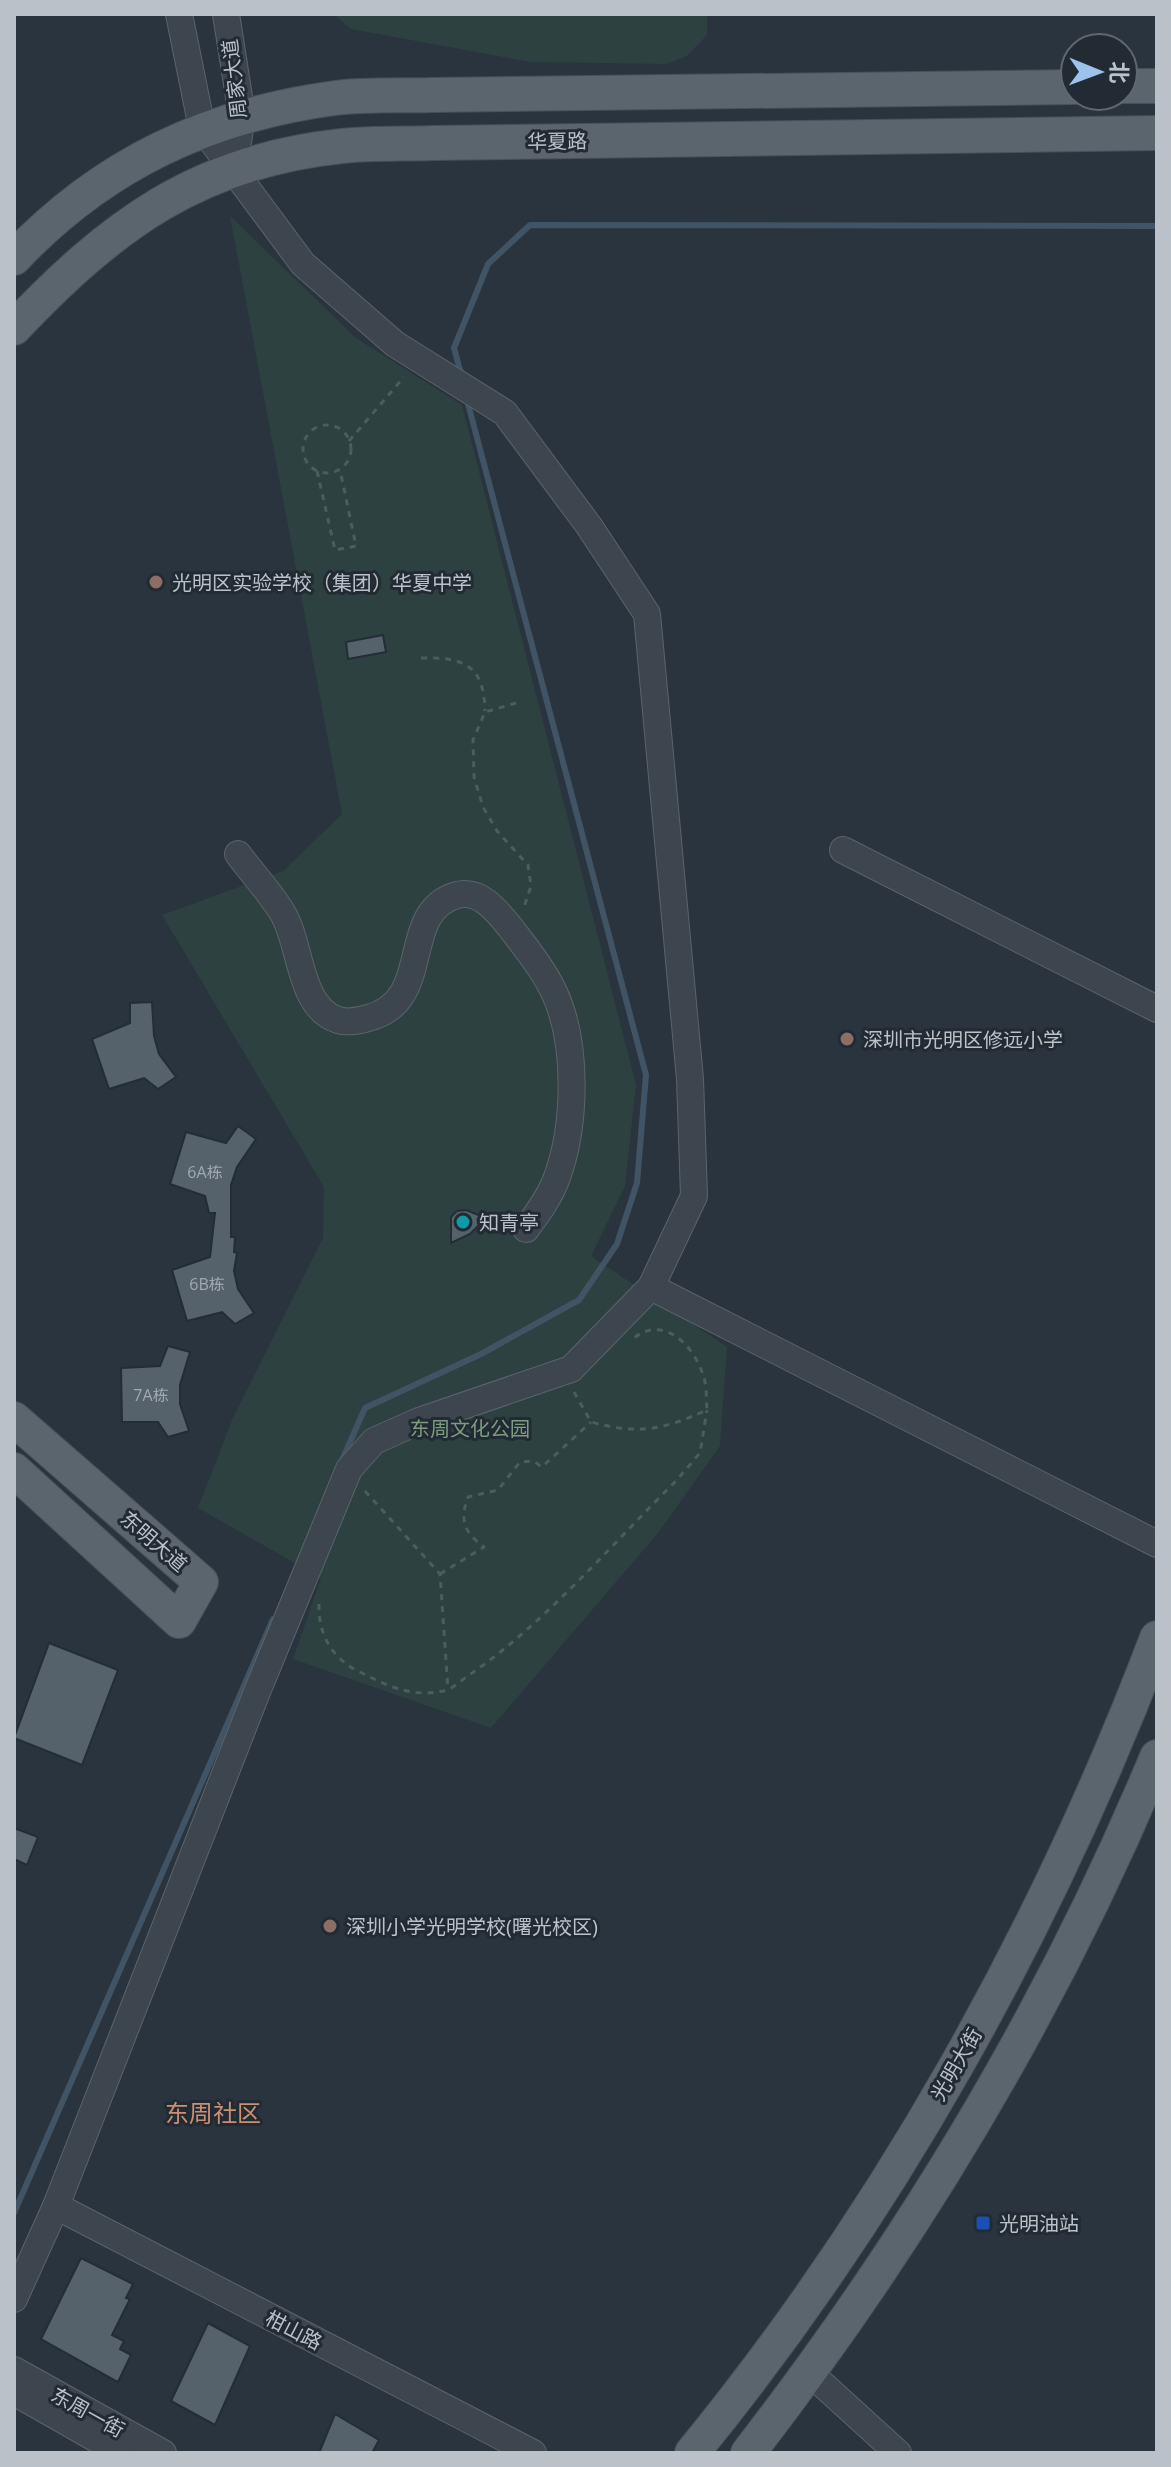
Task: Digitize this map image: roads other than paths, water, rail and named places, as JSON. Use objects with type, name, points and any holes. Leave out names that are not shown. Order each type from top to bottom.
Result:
[{"type":"main road","points":[[14,258],[73,204],[129,163],[202,128],[242,116],[354,97],[1059,87]]},
{"type":"main road","name":"华夏路","points":[[14,328],[103,241],[155,204],[234,168],[342,146],[1157,133]]},
{"type":"main road","name":"东明大道","points":[[14,1419],[201,1582],[179,1621],[14,1470]]},
{"type":"main road","name":"光明大街","points":[[692,2453],[836,2256],[951,2074],[1069,1846],[1157,1638]]},
{"type":"main road","points":[[748,2453],[890,2257],[989,2095],[1070,1946],[1157,1757]]},
{"type":"street","name":"周家大道","points":[[179,14],[202,128],[234,168]]},
{"type":"street","name":"周家大道","points":[[226,14],[242,116],[234,168]]},
{"type":"street","points":[[14,2299],[56,2206],[257,1692],[349,1469],[374,1441],[419,1421],[571,1369],[651,1287],[694,1196],[690,1079],[647,614],[589,526],[505,413],[395,344],[303,264],[234,168]]},
{"type":"street","points":[[843,850],[1157,1009]]},
{"type":"street","points":[[238,854],[287,923],[302,962],[306,990],[320,1009],[337,1020],[355,1022],[377,1016],[393,1005],[408,986],[428,913],[441,900],[463,894],[483,898],[506,923],[555,993],[565,1031],[571,1081],[570,1131],[557,1178],[526,1229]]},
{"type":"street","points":[[651,1287],[1157,1544]]},
{"type":"street","name":"柑山路","points":[[56,2206],[533,2453]]},
{"type":"street","name":"东周一街","points":[[14,2370],[163,2453]]},
{"type":"street","points":[[809,2372],[898,2453]]},
{"type":"street","name":"东周一街","points":[[14,2392],[121,2453]]},
{"type":"waterway","points":[[461,374],[454,348],[488,264],[530,225],[1157,226]]},
{"type":"waterway","points":[[343,1458],[365,1408],[481,1354],[579,1300],[617,1244],[637,1183],[646,1075],[467,400]]},
{"type":"waterway","points":[[14,2213],[273,1619]]},
{"type":"place","name":"光明区实验学校（集团）华夏中学","points":[[156,582]]},
{"type":"place","name":"深圳市光明区修远小学","points":[[847,1039]]},
{"type":"place","name":"知青亭","points":[[463,1222]]},
{"type":"place","name":"深圳小学光明学校(曙光校区)","points":[[330,1926]]},
{"type":"place","name":"光明油站","points":[[983,2223]]},
{"type":"district","name":"东周社区","points":[[213,2112]]},
{"type":"park label","name":"东周文化公园","points":[[470,1428]]}]
